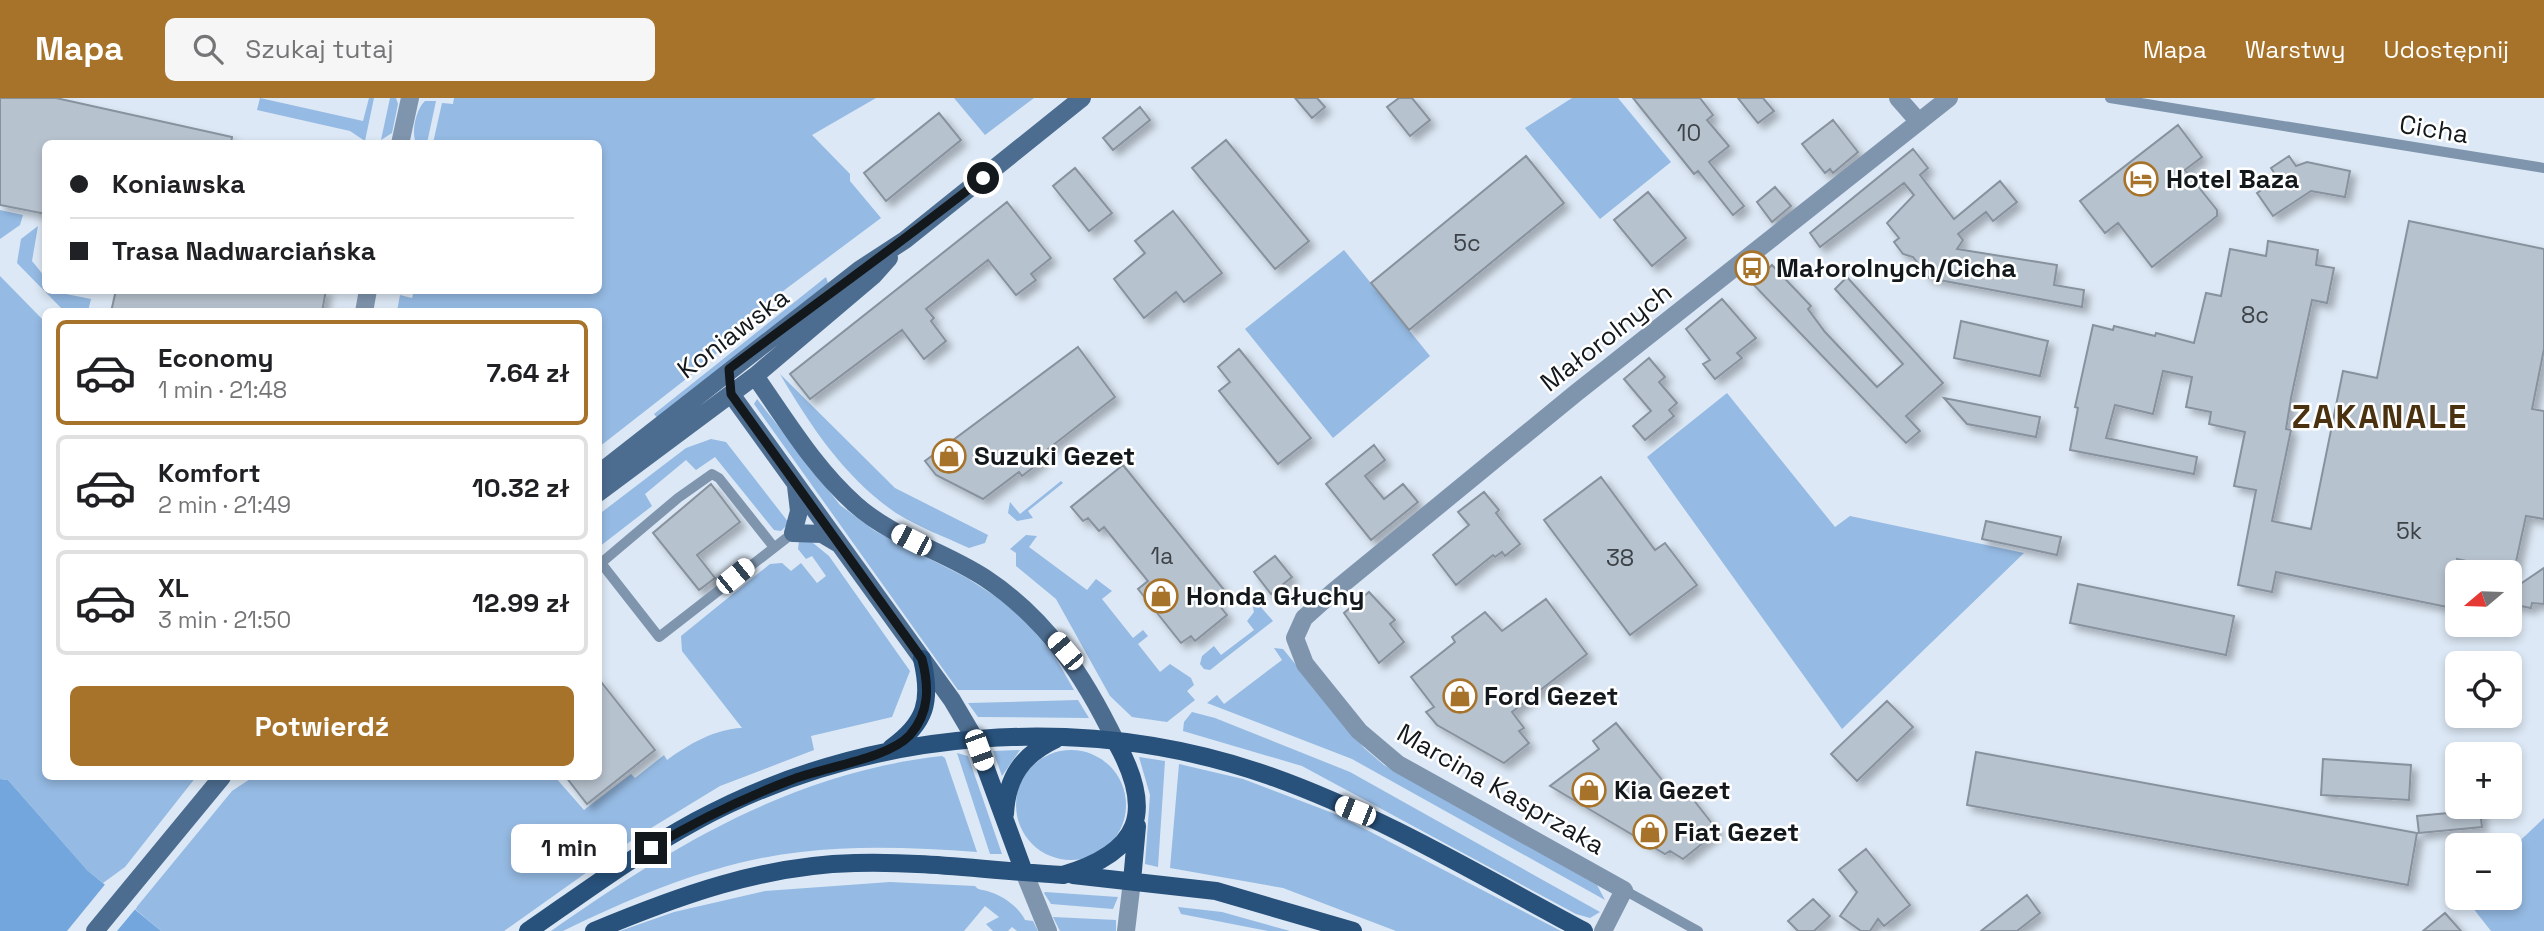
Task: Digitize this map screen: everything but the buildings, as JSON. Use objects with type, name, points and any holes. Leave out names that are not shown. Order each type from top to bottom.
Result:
[{"type":"main road","name":"Koniawska","points":[[602,471],[729,369],[859,270],[905,240],[1082,98]]},
{"type":"main road","name":"Koniawska","points":[[602,490],[755,376],[873,276],[905,240]]},
{"type":"main road","points":[[1024,872],[966,721],[731,394],[729,369],[755,376],[824,473],[857,506],[893,531],[985,578],[1039,620],[1065,651],[1134,781],[1138,809],[1132,881]]},
{"type":"main road","points":[[786,468],[799,500],[793,533],[822,534],[845,551]]},
{"type":"main road","points":[[885,752],[910,734],[925,709],[927,680],[922,659]]},
{"type":"main road","points":[[1005,821],[1009,784],[1020,765],[1037,749],[1060,738]]},
{"type":"main road","points":[[528,931],[607,876],[696,821],[795,778],[885,752],[975,739],[1060,738],[1115,742],[1226,762],[1323,797],[1436,851],[1584,931]]},
{"type":"main road","points":[[94,931],[220,780]]},
{"type":"main road","points":[[1063,874],[1100,862],[1117,849],[1132,828],[1138,809]]},
{"type":"main road","points":[[594,931],[713,885],[810,866],[897,863],[1063,874],[1216,891],[1353,931]]},
{"type":"street","points":[[401,140],[410,98]]},
{"type":"street","points":[[1898,98],[1919,122]]},
{"type":"street","name":"Małorolnych","points":[[1300,624],[1333,592],[1576,393],[1949,98]]},
{"type":"street","name":"Marcina Kasprzaka","points":[[1300,624],[1295,638],[1305,664],[1379,751],[1624,890]]},
{"type":"street","points":[[1024,872],[1048,931]]},
{"type":"street","points":[[1126,931],[1132,881]]},
{"type":"street","points":[[1603,931],[1624,890]]},
{"type":"lane","name":"Cicha","points":[[2110,98],[2544,168]]},
{"type":"lane","points":[[602,562],[708,474],[719,478],[772,546]]},
{"type":"lane","points":[[602,566],[659,637],[772,546],[793,533]]},
{"type":"lane","name":"Marcina Kasprzaka","points":[[1624,890],[1698,931]]},
{"type":"shaded area","points":[[260,98],[363,121],[369,98],[374,98],[365,140],[350,131],[257,110]]},
{"type":"shaded area","points":[[390,98],[396,98],[398,104],[392,133],[381,140]]},
{"type":"shaded area","points":[[454,98],[876,98],[812,135],[850,174],[850,181],[881,218],[755,312],[756,317],[704,365],[602,445],[602,308],[398,308],[400,295],[412,298],[413,294],[602,294],[602,140],[434,140],[442,103],[453,104]]},
{"type":"shaded area","points":[[954,98],[1034,98],[985,135]]},
{"type":"shaded area","points":[[1572,98],[1618,98],[1671,162],[1600,219],[1525,128]]},
{"type":"shaded area","points":[[425,101],[436,101],[428,140],[415,140],[415,121]]},
{"type":"shaded area","points":[[0,210],[23,215],[20,225],[0,239]]},
{"type":"shaded area","points":[[38,226],[32,261],[42,273],[42,289],[17,263],[21,239]]},
{"type":"shaded area","points":[[1344,250],[1430,356],[1333,438],[1245,329]]},
{"type":"shaded area","points":[[0,276],[42,319],[42,780],[194,780],[125,867],[103,883],[87,870],[8,780],[0,779]]},
{"type":"shaded area","points":[[826,277],[828,283],[658,419],[654,414]]},
{"type":"shaded area","points":[[47,294],[66,294],[91,299],[89,308],[61,308]]},
{"type":"shaded area","points":[[780,374],[895,488],[988,535],[985,543],[969,548],[913,523],[878,499],[830,450]]},
{"type":"shaded area","points":[[1727,393],[1835,527],[1850,516],[2024,553],[1842,729],[1647,457]]},
{"type":"shaded area","points":[[757,399],[840,505],[875,531],[967,578],[998,598],[1023,618],[1054,655],[1074,690],[958,690],[754,404]]},
{"type":"shaded area","points":[[711,439],[726,442],[789,523],[781,531],[774,530],[715,457],[696,470],[686,460],[645,494],[652,506],[602,545],[602,512],[686,448]]},
{"type":"shaded area","points":[[1061,481],[1063,483],[1028,511],[1033,518],[1017,521],[1008,513],[1010,502],[1020,514]]},
{"type":"shaded area","points":[[1026,535],[1037,536],[1029,547],[1087,590],[1096,579],[1112,591],[1102,599],[1133,638],[1143,630],[1148,636],[1138,644],[1160,672],[1170,664],[1191,678],[1194,685],[1187,691],[1195,700],[1167,722],[1132,717],[1110,696],[1056,599],[1016,566],[1016,553],[1010,549]]},
{"type":"shaded area","points":[[807,538],[829,556],[910,671],[892,717],[811,736],[814,750],[720,786],[638,836],[504,931],[161,931],[135,909],[232,791],[248,780],[558,780],[584,810],[631,774],[635,778],[664,755],[667,760],[703,738],[742,728],[682,651],[681,636],[770,564],[782,563],[791,571],[801,563],[817,583],[826,576],[812,556],[806,559],[798,549],[799,541]]},
{"type":"shaded area","points":[[1250,595],[1273,621],[1210,670],[1204,669],[1200,664],[1202,656],[1214,646],[1221,655],[1254,630],[1247,621],[1254,612]]},
{"type":"shaded area","points":[[1274,648],[1283,649],[1364,748],[1384,765],[1597,885],[1605,900],[1352,759],[1207,703],[1217,695],[1224,704],[1282,660]]},
{"type":"shaded area","points":[[1078,700],[1089,718],[978,717],[968,703]]},
{"type":"shaded area","points":[[1192,712],[1215,718],[1350,772],[1600,912],[1590,918],[1576,914],[1302,766],[1183,731],[1184,722]]},
{"type":"shaded area","points":[[1020,750],[1002,776],[993,751]]},
{"type":"shaded area","points":[[1071,750],[1092,755],[1110,766],[1121,784],[1126,805],[1121,826],[1110,844],[1092,855],[1071,860],[1050,855],[1032,844],[1021,826],[1016,805],[1021,784],[1032,766],[1050,755]]},
{"type":"shaded area","points":[[957,753],[968,756],[1002,854],[990,854]]},
{"type":"shaded area","points":[[942,756],[945,758],[977,852],[867,848],[801,852],[770,857],[739,863],[679,881],[563,931],[551,931],[641,870],[736,818],[785,796],[835,778]]},
{"type":"shaded area","points":[[1139,757],[1165,761],[1158,867],[1145,864],[1150,795]]},
{"type":"shaded area","points":[[1179,764],[1243,779],[1338,815],[1561,931],[1396,931],[1283,888],[1170,868]]},
{"type":"shaded area","points":[[0,779],[8,780],[87,870],[161,931],[0,931]]},
{"type":"shaded area","points":[[2544,818],[2544,931],[2491,931],[2474,910],[2522,910],[2522,839]]},
{"type":"shaded area","points":[[890,882],[975,886],[1010,903],[1025,920],[1033,921],[1038,931],[1017,931],[1012,927],[1008,931],[993,931],[986,924],[999,917],[985,906],[964,931],[620,931],[674,912],[765,891]]},
{"type":"shaded area","points":[[1044,893],[1118,897],[1113,909],[1051,904]]},
{"type":"shaded area","points":[[1178,907],[1222,912],[1290,931],[1268,931],[1181,914]]},
{"type":"shaded area","points":[[1053,917],[1116,920],[1116,931],[1060,931]]},
{"type":"pier","points":[[107,882],[137,907],[117,931],[67,931]]},
{"type":"place","name":"Hotel Baza","points":[[2141,179]]},
{"type":"place","name":"Małorolnych/Cicha","points":[[1752,268]]},
{"type":"place","name":"Suzuki Gezet","points":[[949,456]]},
{"type":"place","name":"Honda Głuchy","points":[[1161,596]]},
{"type":"place","name":"Ford Gezet","points":[[1460,696]]},
{"type":"place","name":"Kia Gezet","points":[[1589,790]]},
{"type":"place","name":"Fiat Gezet","points":[[1650,832]]},
{"type":"district","name":"ZAKANALE","points":[[2380,417]]},
{"type":"route","points":[[651,848],[696,821],[739,800],[795,778],[885,752],[910,734],[925,709],[928,698],[927,680],[922,659],[731,394],[729,369],[859,270],[905,240],[983,178]]}]
